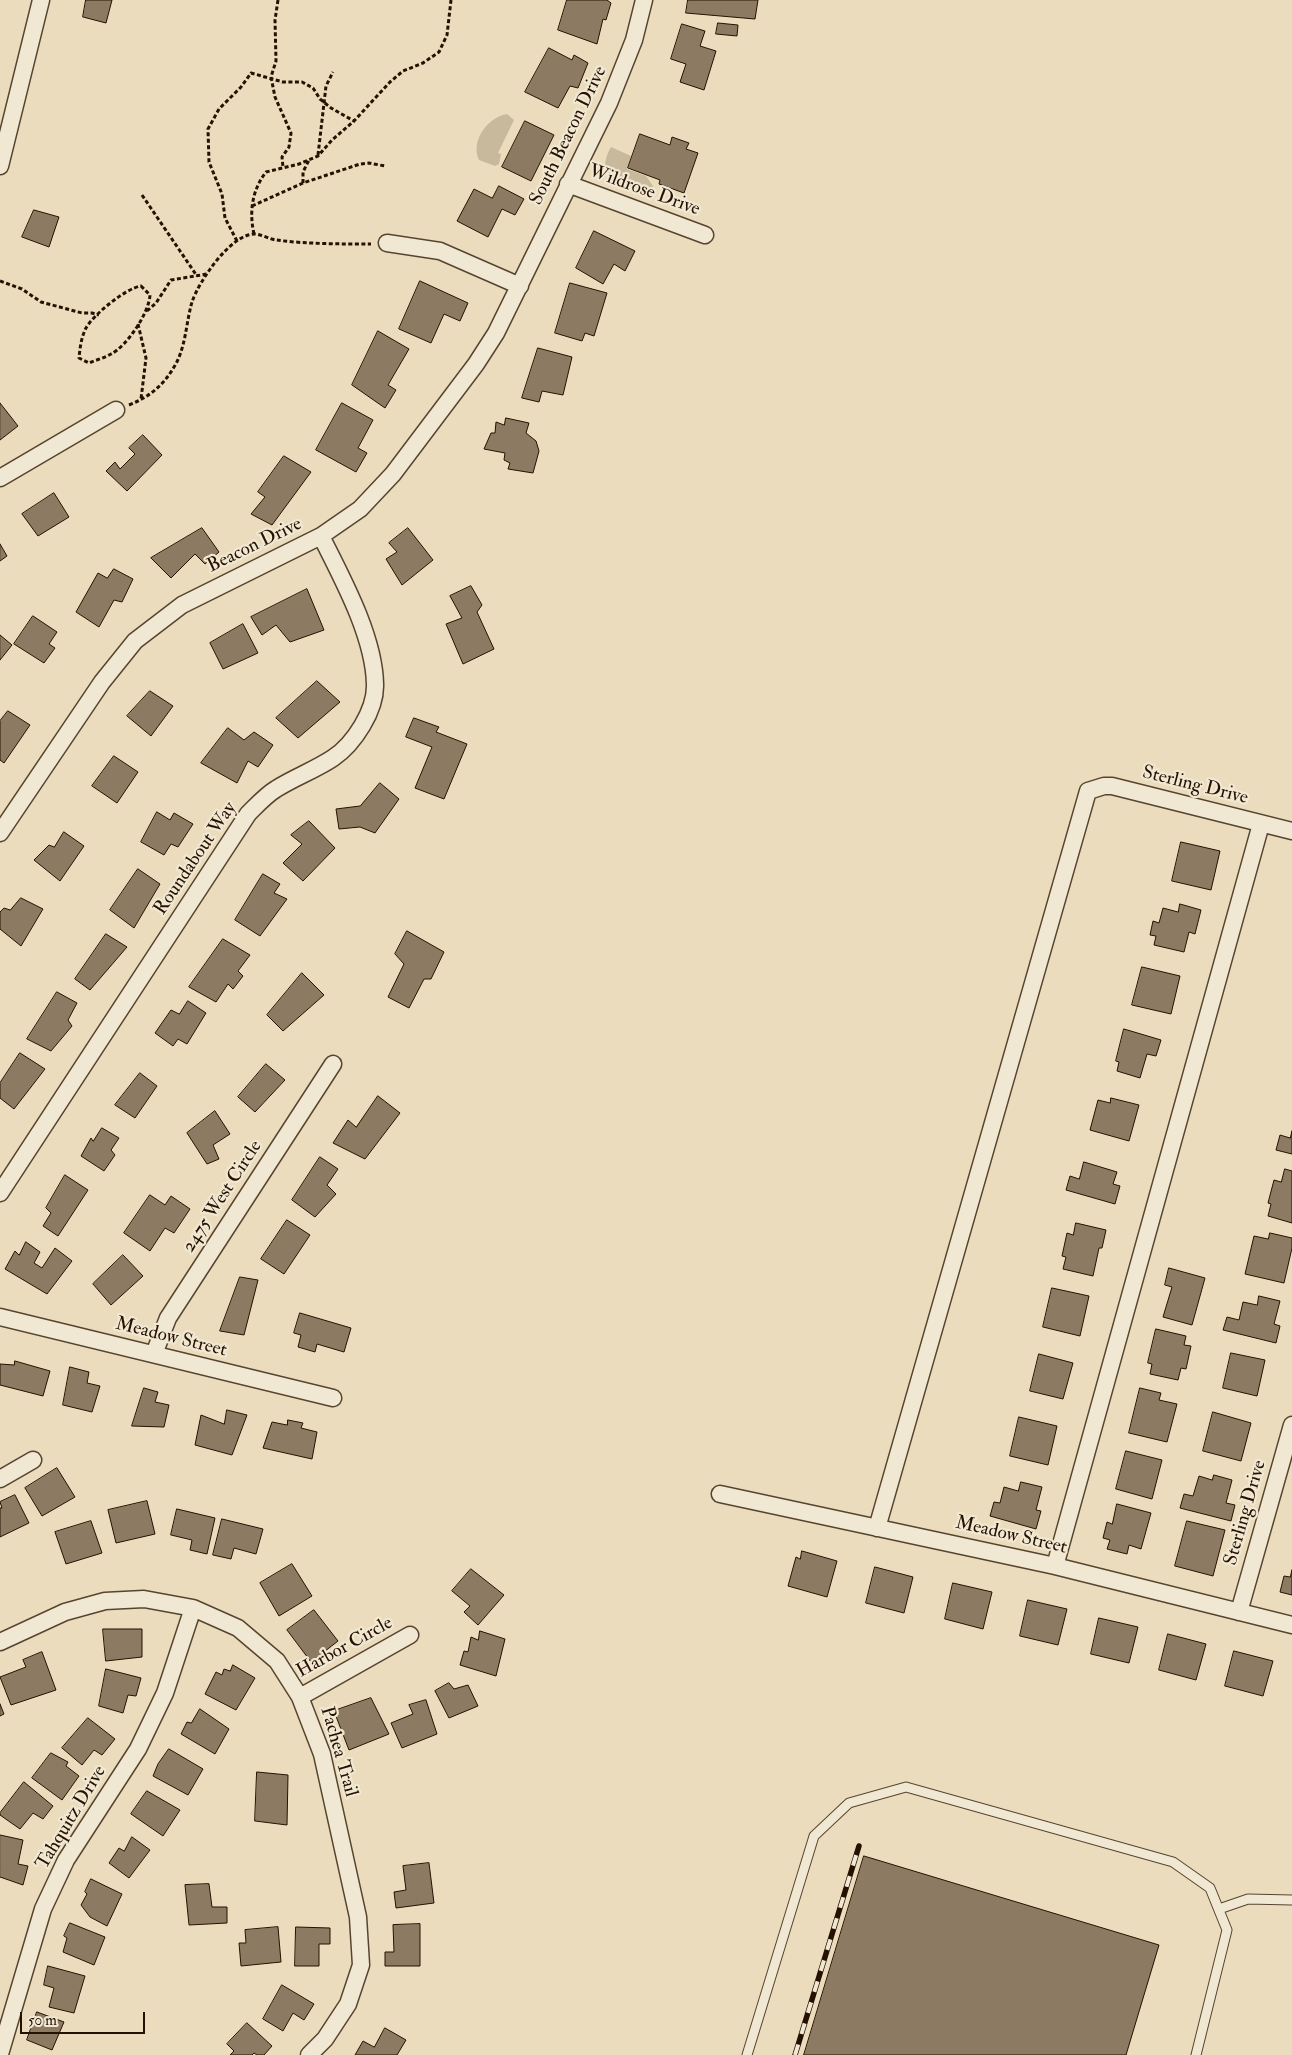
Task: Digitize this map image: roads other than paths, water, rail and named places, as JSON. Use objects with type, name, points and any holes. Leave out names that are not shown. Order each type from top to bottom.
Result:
[{"type":"street","points":[[0,166],[41,0]]},
{"type":"street","name":"South Beacon Drive","points":[[520,286],[609,103],[634,40],[644,0]]},
{"type":"street","name":"Wildrose Drive","points":[[568,184],[705,235]]},
{"type":"street","points":[[387,243],[440,251],[520,286]]},
{"type":"street","name":"Beacon Drive","points":[[0,833],[102,682],[135,641],[182,605],[321,536],[360,510],[393,474],[476,364],[496,332],[520,286]]},
{"type":"street","points":[[0,478],[116,410]]},
{"type":"street","name":"Roundabout Way","points":[[0,1193],[248,814],[274,790],[334,757],[353,739],[368,716],[375,686],[373,659],[363,626],[321,536]]},
{"type":"street","name":"Sterling Drive","points":[[876,1528],[1088,791],[1104,786],[1112,786],[1292,831]]},
{"type":"street","points":[[1055,1566],[1261,824]]},
{"type":"street","name":"2475 West Circle","points":[[154,1354],[168,1318],[332,1064]]},
{"type":"street","name":"Meadow Street","points":[[0,1316],[333,1398]]},
{"type":"street","name":"Sterling Drive","points":[[1239,1612],[1292,1424]]},
{"type":"street","points":[[0,1479],[33,1460]]},
{"type":"street","name":"Meadow Street","points":[[720,1494],[1055,1566],[1292,1625]]},
{"type":"street","name":"Pachea Trail","points":[[0,1642],[65,1612],[105,1601],[144,1599],[193,1608],[238,1628],[277,1661],[300,1696],[322,1754],[358,1917],[361,1965],[348,2004],[326,2039],[309,2055]]},
{"type":"street","name":"Tahquitz Drive","points":[[0,2054],[43,1910],[66,1860],[138,1749],[165,1693],[193,1608]]},
{"type":"street","name":"Harbor Circle","points":[[300,1696],[410,1635]]},
{"type":"lane","points":[[746,2055],[814,1836],[849,1803],[906,1787],[1173,1862],[1210,1888],[1227,1930],[1196,2055]]},
{"type":"lane","points":[[1219,1909],[1248,1899],[1292,1900]]},
{"type":"railway","points":[[795,2055],[859,1846]]}]
